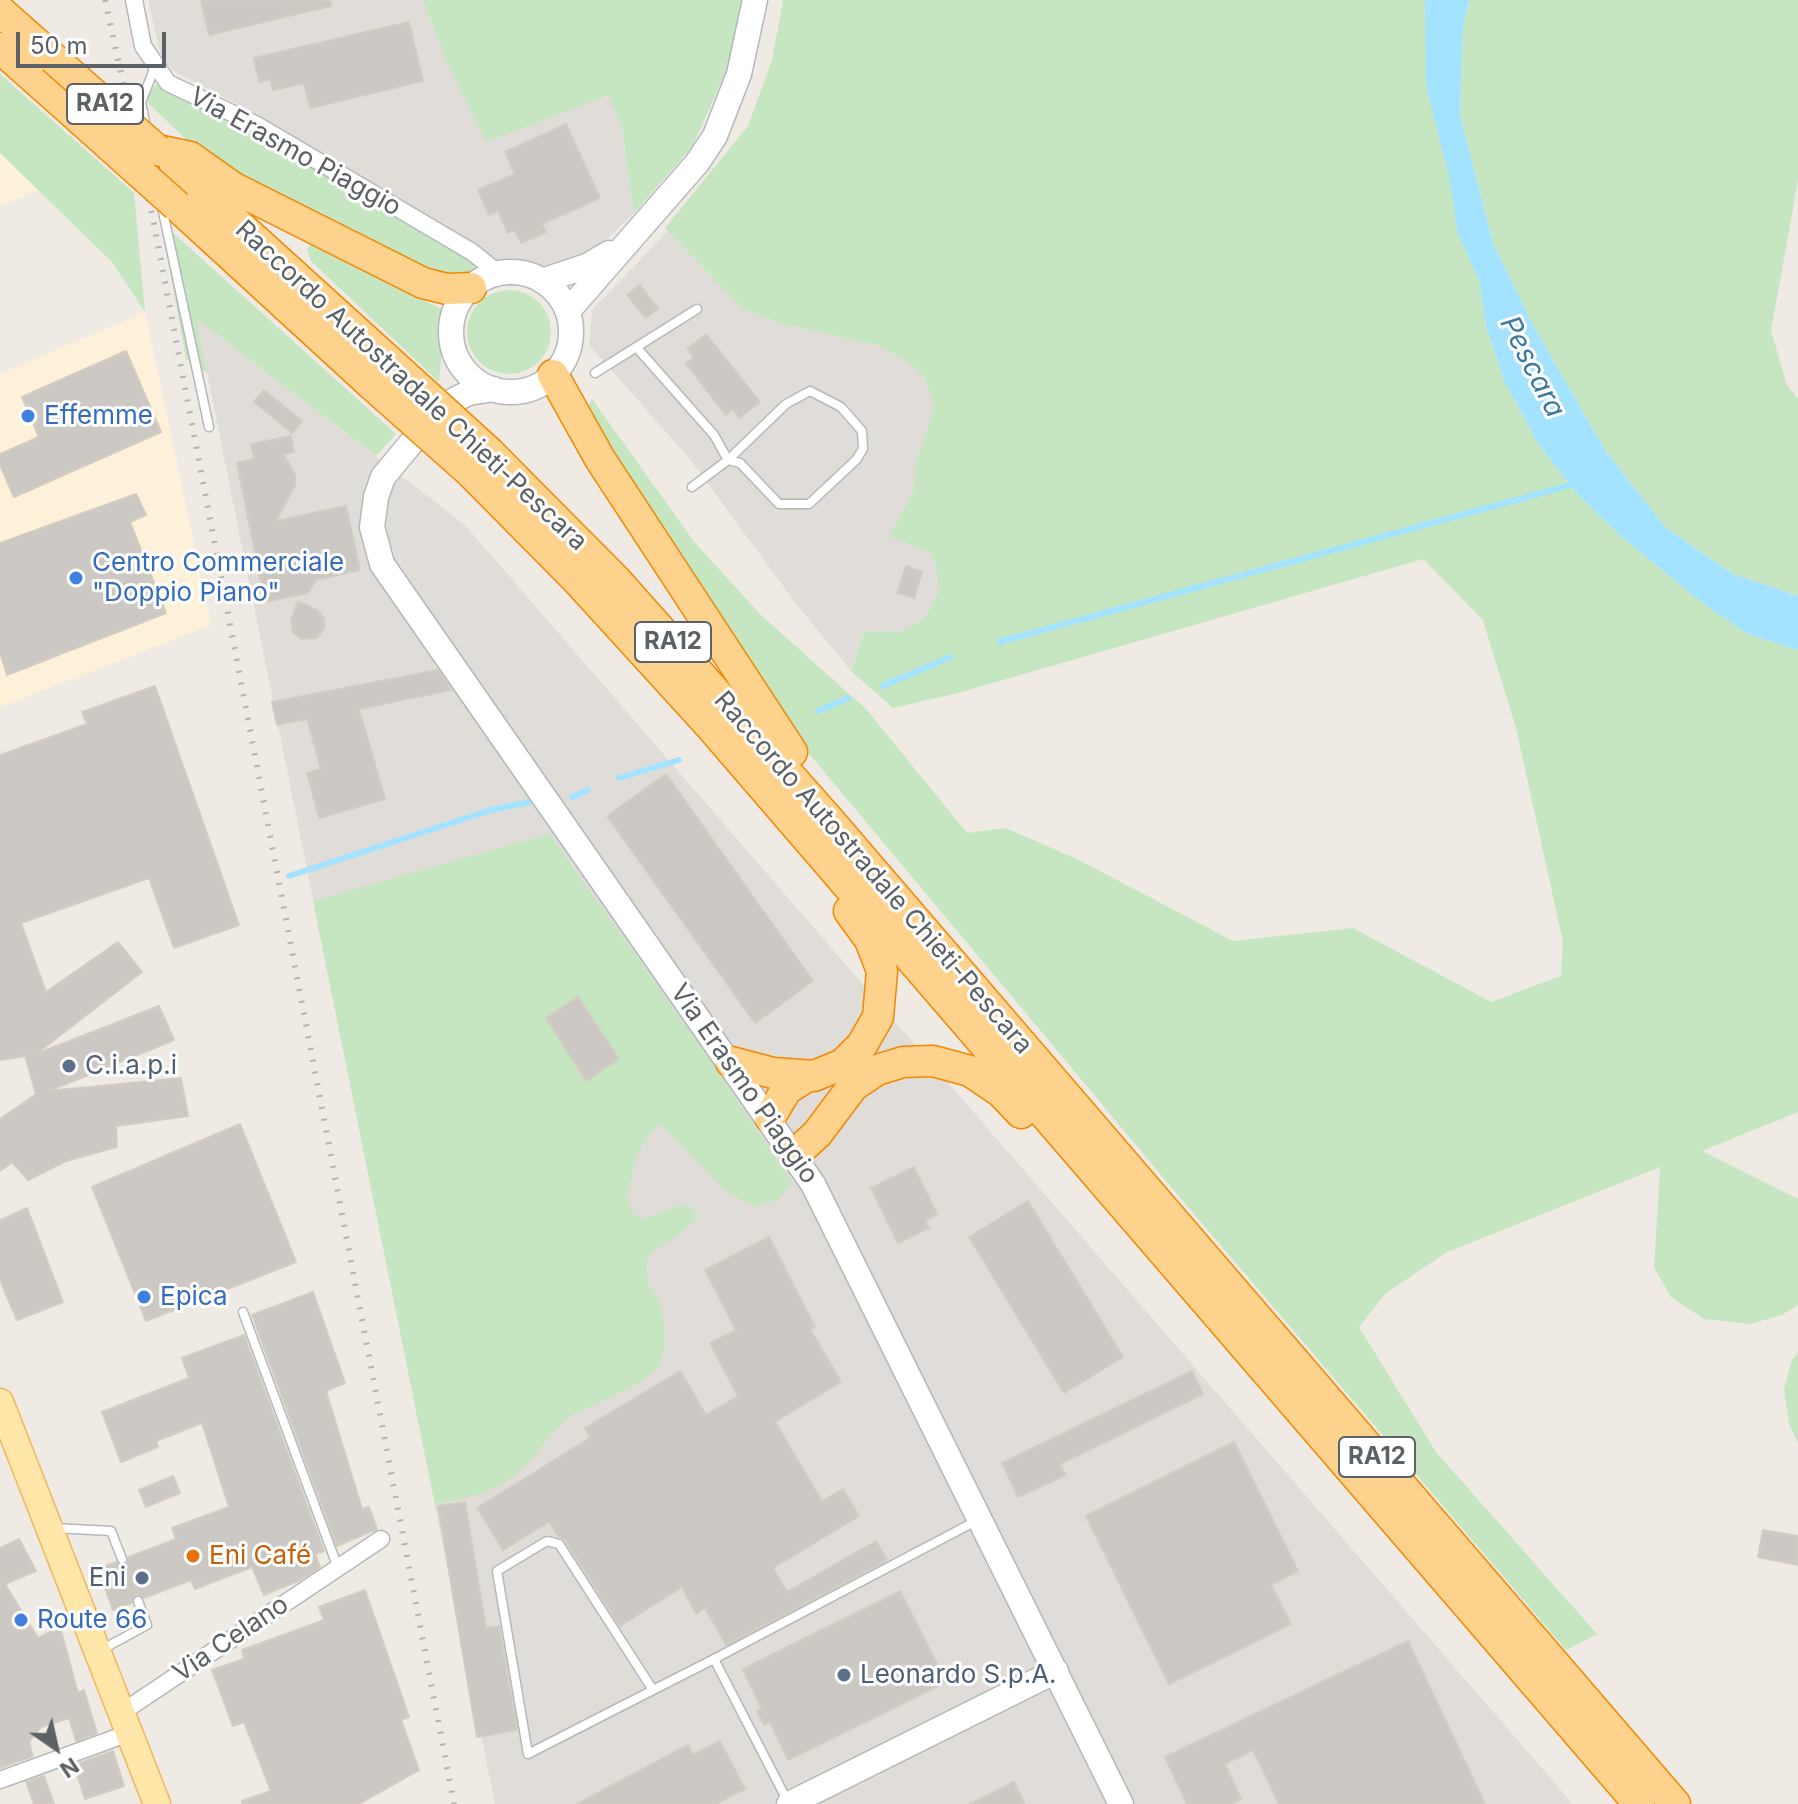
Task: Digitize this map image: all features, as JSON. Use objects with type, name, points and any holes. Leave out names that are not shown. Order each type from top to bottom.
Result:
[{"type":"highway","name":"RA12","points":[[0,11],[53,58],[155,161]]},
{"type":"highway","name":"Raccordo Autostradale Chieti-Pescara","points":[[0,48],[81,120],[187,182],[380,372],[616,580],[846,840],[1675,1804]]},
{"type":"highway","points":[[155,161],[187,182],[211,174],[264,204],[423,283],[447,289],[471,288]]},
{"type":"highway","points":[[553,375],[600,459],[762,710],[839,809],[846,840]]},
{"type":"highway","name":"Raccordo Autostradale Chieti-Pescara","points":[[480,462],[1639,1804]]},
{"type":"highway","points":[[770,1117],[786,1090],[806,1077],[843,1064],[862,1045],[878,1017],[883,984],[870,940],[794,848],[787,815]]},
{"type":"highway","points":[[795,1154],[863,1078],[889,1065],[933,1061],[958,1066],[989,1082],[1013,1104],[1076,1178],[1105,1183]]},
{"type":"highway","points":[[731,1062],[806,1077]]},
{"type":"main road","points":[[0,1402],[157,1804]]},
{"type":"street","name":"Via Erasmo Piaggio","points":[[134,0],[143,46],[168,83],[255,124],[472,252],[498,273]]},
{"type":"street","points":[[568,311],[697,163],[715,136],[739,74],[755,0]]},
{"type":"street","points":[[542,281],[587,266],[627,241]]},
{"type":"street","points":[[521,272],[542,281],[553,289],[568,311],[569,350],[553,375],[531,389],[494,389],[471,377],[456,356],[453,320],[471,288],[498,273],[521,272]]},
{"type":"street","name":"Via Erasmo Piaggio","points":[[441,407],[456,356]]},
{"type":"street","name":"Via Erasmo Piaggio","points":[[494,389],[468,393],[441,407],[393,463],[376,497],[372,527],[382,564],[795,1154],[828,1210],[1121,1804]]},
{"type":"street","name":"Via Celano","points":[[0,1780],[125,1723],[381,1539]]},
{"type":"street","points":[[788,1804],[1056,1671]]},
{"type":"lane","points":[[155,67],[141,102],[209,427]]},
{"type":"lane","points":[[595,373],[697,309]]},
{"type":"lane","points":[[637,348],[714,435],[728,460],[740,463],[779,504],[809,504],[856,460],[863,449],[862,431],[841,407],[810,391],[786,404],[728,460],[692,487]]},
{"type":"lane","points":[[243,1312],[338,1568]]},
{"type":"lane","points":[[653,1690],[559,1544],[547,1541],[497,1571],[528,1754],[714,1659],[981,1519]]},
{"type":"lane","points":[[48,1527],[111,1531],[122,1559]]},
{"type":"lane","points":[[97,1653],[147,1625],[138,1601]]},
{"type":"lane","points":[[714,1659],[788,1804]]},
{"type":"shaded area","points":[[148,0],[423,0],[445,58],[486,141],[609,95],[622,128],[634,213],[598,248],[545,273],[507,267],[256,114],[175,72],[162,60]]},
{"type":"shaded area","points":[[0,153],[41,189],[0,206]]},
{"type":"shaded area","points":[[668,231],[743,309],[780,323],[876,345],[904,359],[924,377],[935,405],[916,468],[914,491],[890,536],[933,554],[939,590],[925,618],[901,633],[864,631],[851,671],[797,605],[689,458],[589,345],[592,310]]},
{"type":"shaded area","points":[[145,312],[211,625],[0,707],[0,374]]},
{"type":"shaded area","points":[[196,318],[465,525],[1573,1804],[495,1804]]},
{"type":"green space","points":[[423,0],[744,0],[731,60],[692,147],[634,213],[622,128],[609,95],[486,142],[445,58]]},
{"type":"green space","points":[[783,0],[1425,0],[1458,233],[1479,280],[1486,327],[1505,383],[1539,445],[1579,496],[1622,537],[1705,605],[1748,634],[1798,650],[1798,1112],[1702,1151],[1798,1199],[1798,1305],[1782,1315],[1750,1324],[1704,1319],[1672,1298],[1654,1268],[1660,1167],[1447,1252],[1386,1293],[1359,1327],[1436,1452],[1597,1634],[1566,1650],[1177,1194],[785,725],[584,414],[592,399],[695,543],[762,616],[867,710],[967,833],[1006,828],[1079,860],[1233,941],[1353,928],[1491,1002],[1561,976],[1563,942],[1516,728],[1483,620],[1423,559],[958,693],[893,708],[851,671],[864,631],[901,632],[925,618],[939,590],[933,554],[889,536],[914,491],[915,468],[935,405],[924,377],[904,359],[876,345],[780,323],[743,309],[665,228],[748,126],[772,60]]},
{"type":"green space","points":[[1469,0],[1798,0],[1798,180],[1771,331],[1787,385],[1798,399],[1798,596],[1733,574],[1665,527],[1605,450],[1534,327],[1493,243],[1460,115],[1463,27]]},
{"type":"green space","points":[[0,74],[134,193],[145,312],[112,262],[0,153]]},
{"type":"green space","points":[[158,83],[244,124],[460,254],[473,263],[475,275],[447,281],[215,167],[148,103],[149,91]]},
{"type":"green space","points":[[161,222],[396,434],[376,456],[197,319],[207,373],[186,359]]},
{"type":"green space","points":[[312,242],[445,311],[439,382],[311,261],[307,250]]},
{"type":"green space","points":[[509,290],[525,293],[539,302],[548,316],[551,332],[548,348],[539,362],[525,371],[509,374],[493,371],[479,362],[470,348],[467,332],[470,316],[479,302],[493,293]]},
{"type":"green space","points":[[549,834],[706,1054],[792,1183],[777,1200],[754,1206],[728,1193],[660,1123],[637,1155],[627,1198],[632,1212],[642,1219],[681,1205],[691,1206],[698,1217],[677,1236],[651,1252],[646,1264],[648,1283],[660,1303],[665,1328],[665,1346],[659,1366],[640,1383],[565,1419],[528,1463],[505,1483],[478,1495],[435,1504],[313,901]],"holes":[[[578,997],[586,1080],[546,1019]]]},
{"type":"green space","points":[[1798,1352],[1798,1443],[1789,1424],[1784,1389],[1792,1360]]},
{"type":"water","name":"Pescara","points":[[1425,0],[1469,0],[1463,27],[1460,115],[1493,243],[1534,327],[1605,450],[1665,527],[1733,574],[1798,596],[1798,650],[1748,634],[1705,605],[1622,537],[1579,496],[1539,445],[1505,383],[1486,327],[1479,280],[1458,234],[1449,176],[1426,85]]},
{"type":"building","points":[[201,0],[330,0],[331,6],[209,35]]},
{"type":"building","points":[[409,22],[423,81],[310,108],[304,83],[273,90],[270,79],[259,82],[254,58]]},
{"type":"building","points":[[566,124],[600,198],[542,224],[546,232],[521,243],[515,230],[508,233],[498,211],[489,215],[478,190],[515,174],[505,152]]},
{"type":"building","points":[[640,285],[658,308],[646,318],[627,295]]},
{"type":"building","points":[[706,334],[760,402],[739,418],[732,409],[726,415],[686,364],[694,358],[687,349]]},
{"type":"building","points":[[126,351],[161,432],[14,497],[0,465],[0,454],[39,437],[22,397]]},
{"type":"building","points":[[264,390],[302,421],[292,433],[254,402]]},
{"type":"building","points":[[291,436],[294,452],[283,454],[295,474],[295,485],[276,521],[346,506],[360,570],[316,580],[308,593],[265,602],[237,463],[254,459],[251,444]]},
{"type":"building","name":"Centro Commerciale \"Doppio Piano\"","points":[[136,494],[146,515],[130,522],[166,613],[7,675],[0,653],[0,543]]},
{"type":"building","points":[[906,566],[922,572],[914,598],[897,593]]},
{"type":"building","points":[[298,601],[317,610],[324,618],[324,629],[317,638],[301,639],[293,632],[291,621]]},
{"type":"building","points":[[438,670],[451,690],[359,709],[385,799],[319,818],[307,773],[321,769],[307,719],[277,725],[272,702]]},
{"type":"building","points":[[155,686],[239,925],[174,948],[149,878],[21,923],[46,992],[118,942],[142,972],[36,1054],[159,1006],[174,1040],[49,1091],[181,1078],[188,1116],[116,1126],[117,1147],[66,1161],[28,1180],[12,1162],[0,1171],[0,1119],[36,1094],[25,1056],[0,1060],[0,755],[87,724],[82,712]]},
{"type":"building","points":[[666,774],[813,981],[755,1023],[607,816]]},
{"type":"building","points":[[578,997],[619,1059],[586,1081],[546,1018]]},
{"type":"building","points":[[240,1124],[296,1262],[146,1321],[92,1187]]},
{"type":"building","points":[[914,1167],[937,1214],[925,1220],[929,1228],[898,1243],[871,1188]]},
{"type":"building","points":[[1028,1201],[1123,1357],[1064,1393],[969,1237]]},
{"type":"building","points":[[27,1208],[63,1302],[17,1320],[0,1280],[0,1220]]},
{"type":"building","points":[[769,1237],[815,1327],[810,1329],[841,1382],[775,1422],[822,1501],[843,1489],[859,1516],[773,1568],[787,1592],[876,1541],[887,1560],[726,1645],[705,1608],[696,1614],[682,1587],[620,1626],[565,1540],[558,1536],[549,1522],[503,1550],[477,1508],[590,1438],[585,1428],[680,1371],[706,1415],[738,1396],[710,1343],[736,1330],[705,1270]]},
{"type":"building","points":[[313,1292],[345,1383],[326,1391],[362,1509],[369,1507],[377,1529],[337,1546],[252,1315]]},
{"type":"building","points":[[244,1335],[324,1551],[315,1554],[320,1567],[300,1580],[264,1595],[252,1567],[195,1589],[191,1580],[144,1598],[136,1594],[131,1603],[113,1610],[98,1569],[116,1562],[125,1565],[129,1557],[176,1539],[172,1528],[229,1507],[202,1423],[156,1441],[158,1447],[121,1462],[102,1412],[189,1378],[182,1358]]},
{"type":"building","points":[[1192,1371],[1203,1394],[1060,1464],[1066,1475],[1018,1497],[1002,1463]]},
{"type":"building","points":[[1234,1442],[1298,1571],[1271,1585],[1291,1624],[1169,1684],[1086,1516]]},
{"type":"building","points":[[173,1476],[180,1493],[146,1507],[139,1490]]},
{"type":"building","points":[[465,1502],[486,1628],[499,1626],[517,1730],[477,1737],[438,1506]]},
{"type":"building","points":[[1763,1530],[1798,1536],[1798,1565],[1758,1557]]},
{"type":"building","points":[[19,1539],[36,1571],[5,1584],[38,1638],[60,1627],[78,1693],[84,1690],[97,1733],[76,1741],[69,1718],[41,1727],[29,1742],[33,1756],[0,1768],[0,1548]]},
{"type":"building","points":[[365,1590],[409,1717],[401,1720],[419,1770],[359,1804],[243,1804],[242,1801],[271,1791],[244,1722],[233,1726],[212,1670],[244,1659],[242,1650],[324,1620],[319,1607]]},
{"type":"building","points":[[900,1591],[946,1682],[788,1760],[770,1722],[764,1725],[757,1711],[762,1709],[743,1669]]},
{"type":"building","points":[[1408,1641],[1485,1804],[1279,1804],[1253,1750],[1225,1764],[1241,1799],[1231,1804],[1187,1804],[1165,1757]]},
{"type":"building","points":[[720,1741],[745,1789],[716,1804],[577,1804],[688,1745],[693,1755]]},
{"type":"building","points":[[113,1751],[124,1786],[85,1799],[74,1765]]},
{"type":"building","points":[[44,1776],[54,1804],[34,1804],[26,1782]]},
{"type":"building","points":[[1014,1782],[1025,1804],[970,1804]]},
{"type":"waterway","points":[[999,642],[1578,483]]},
{"type":"waterway","points":[[883,686],[950,657]]},
{"type":"waterway","points":[[818,711],[848,698]]},
{"type":"waterway","points":[[619,778],[679,760]]},
{"type":"waterway","points":[[572,797],[588,790]]},
{"type":"waterway","points":[[289,876],[491,810],[529,802]]},
{"type":"railway","points":[[105,0],[154,224],[454,1804]]},
{"type":"place","name":"Effemme","points":[[28,416]]},
{"type":"place","name":"Centro Commerciale \"Doppio Piano\"","points":[[76,578]]},
{"type":"place","name":"C.i.a.p.i","points":[[69,1066]]},
{"type":"place","name":"Epica","points":[[144,1297]]},
{"type":"place","name":"Eni Café","points":[[193,1556]]},
{"type":"place","name":"Eni","points":[[142,1578]]},
{"type":"place","name":"Route 66","points":[[21,1620]]},
{"type":"place","name":"Leonardo S.p.A.","points":[[844,1675]]}]
